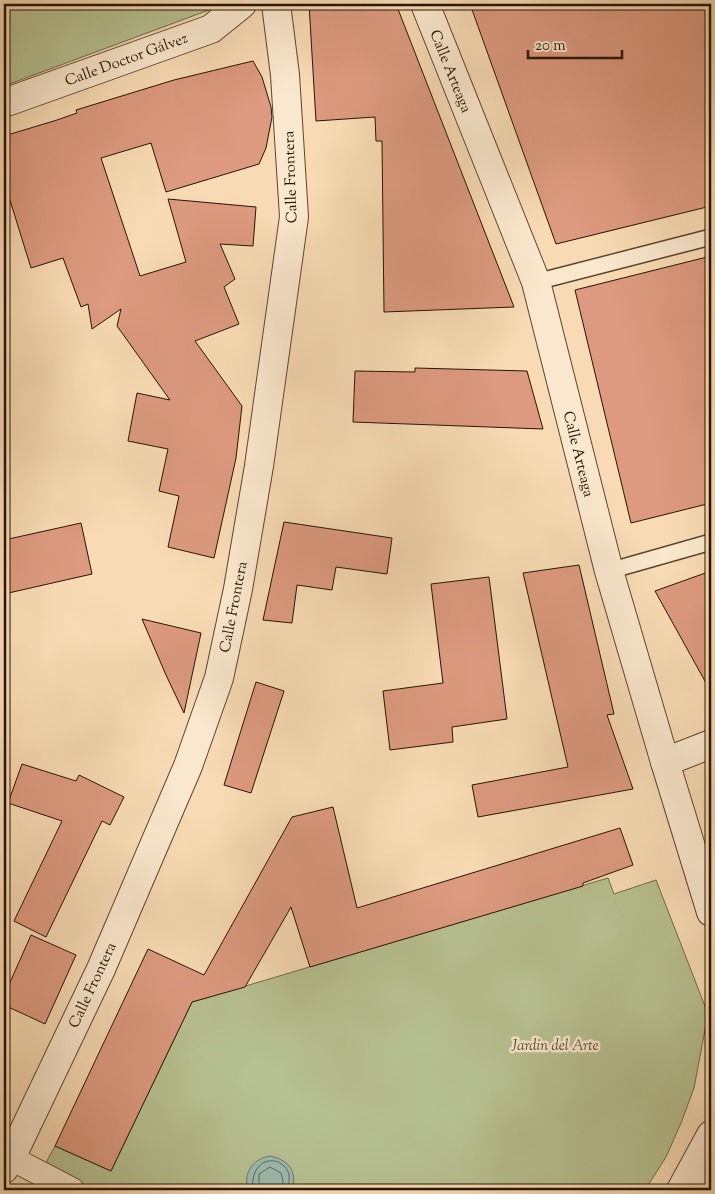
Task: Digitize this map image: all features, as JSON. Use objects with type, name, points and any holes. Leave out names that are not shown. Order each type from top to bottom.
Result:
[{"type":"street","name":"Calle Doctor Gálvez","points":[[4,104],[211,29],[242,4]]},
{"type":"street","name":"Calle Frontera","points":[[7,1164],[101,968],[188,766],[219,678],[238,589],[259,466],[294,217],[285,75],[276,4]]},
{"type":"street","name":"Calle Arteaga","points":[[425,4],[536,282],[608,571],[711,912]]},
{"type":"street","points":[[665,762],[711,744]]},
{"type":"street","points":[[681,1190],[711,1135]]},
{"type":"street","points":[[7,1164],[72,1190]]},
{"type":"street","points":[[707,1190],[711,1188]]},
{"type":"lane","points":[[536,282],[711,237]]},
{"type":"lane","points":[[608,571],[711,542]]},
{"type":"green space","points":[[4,4],[214,4],[209,10],[4,86]]},
{"type":"green space","name":"Jardin del Arte","points":[[608,878],[614,894],[656,880],[708,1014],[694,1088],[666,1157],[645,1190],[31,1190],[55,1146],[111,1171],[192,1002]]},
{"type":"water","points":[[269,1156],[281,1160],[290,1167],[294,1177],[292,1190],[248,1190],[247,1178],[250,1168],[258,1161]]},
{"type":"building","points":[[309,4],[396,4],[514,307],[384,312],[382,141],[376,141],[375,117],[316,121]]},
{"type":"building","points":[[470,4],[711,4],[711,206],[556,244]]},
{"type":"building","points":[[253,61],[262,77],[272,117],[266,148],[259,164],[166,192],[151,143],[101,158],[140,276],[186,262],[168,199],[256,207],[253,246],[220,244],[235,279],[224,287],[239,324],[195,341],[242,406],[236,458],[214,558],[168,547],[179,496],[159,491],[168,449],[128,441],[137,393],[170,400],[117,326],[121,309],[92,329],[88,304],[81,307],[63,258],[31,268],[9,197],[4,199],[4,136],[77,113],[76,110],[174,80]]},
{"type":"building","points":[[711,256],[711,503],[631,523],[575,290]]},
{"type":"building","points":[[415,368],[527,371],[543,429],[353,422],[355,371],[415,372]]},
{"type":"building","points":[[284,522],[392,538],[387,574],[336,567],[332,590],[297,585],[292,623],[263,620]]},
{"type":"building","points":[[81,523],[92,574],[4,594],[4,540]]},
{"type":"building","points":[[579,565],[614,714],[607,715],[633,789],[478,817],[472,785],[568,767],[523,573]]},
{"type":"building","points":[[711,571],[711,692],[655,591]]},
{"type":"building","points":[[489,577],[507,719],[452,727],[453,742],[390,750],[383,691],[443,683],[431,584]]},
{"type":"building","points":[[142,619],[201,633],[184,713],[166,675]]},
{"type":"building","points":[[256,682],[284,691],[251,793],[224,785]]},
{"type":"building","points":[[22,764],[76,781],[79,775],[124,797],[110,825],[102,821],[46,937],[14,921],[62,821],[8,803]]},
{"type":"building","points":[[333,807],[357,908],[620,828],[633,865],[583,883],[583,886],[310,967],[291,907],[245,987],[192,1002],[111,1171],[55,1146],[148,949],[204,975],[292,817]]},
{"type":"building","points":[[31,935],[76,955],[45,1024],[4,1005],[4,996]]}]
